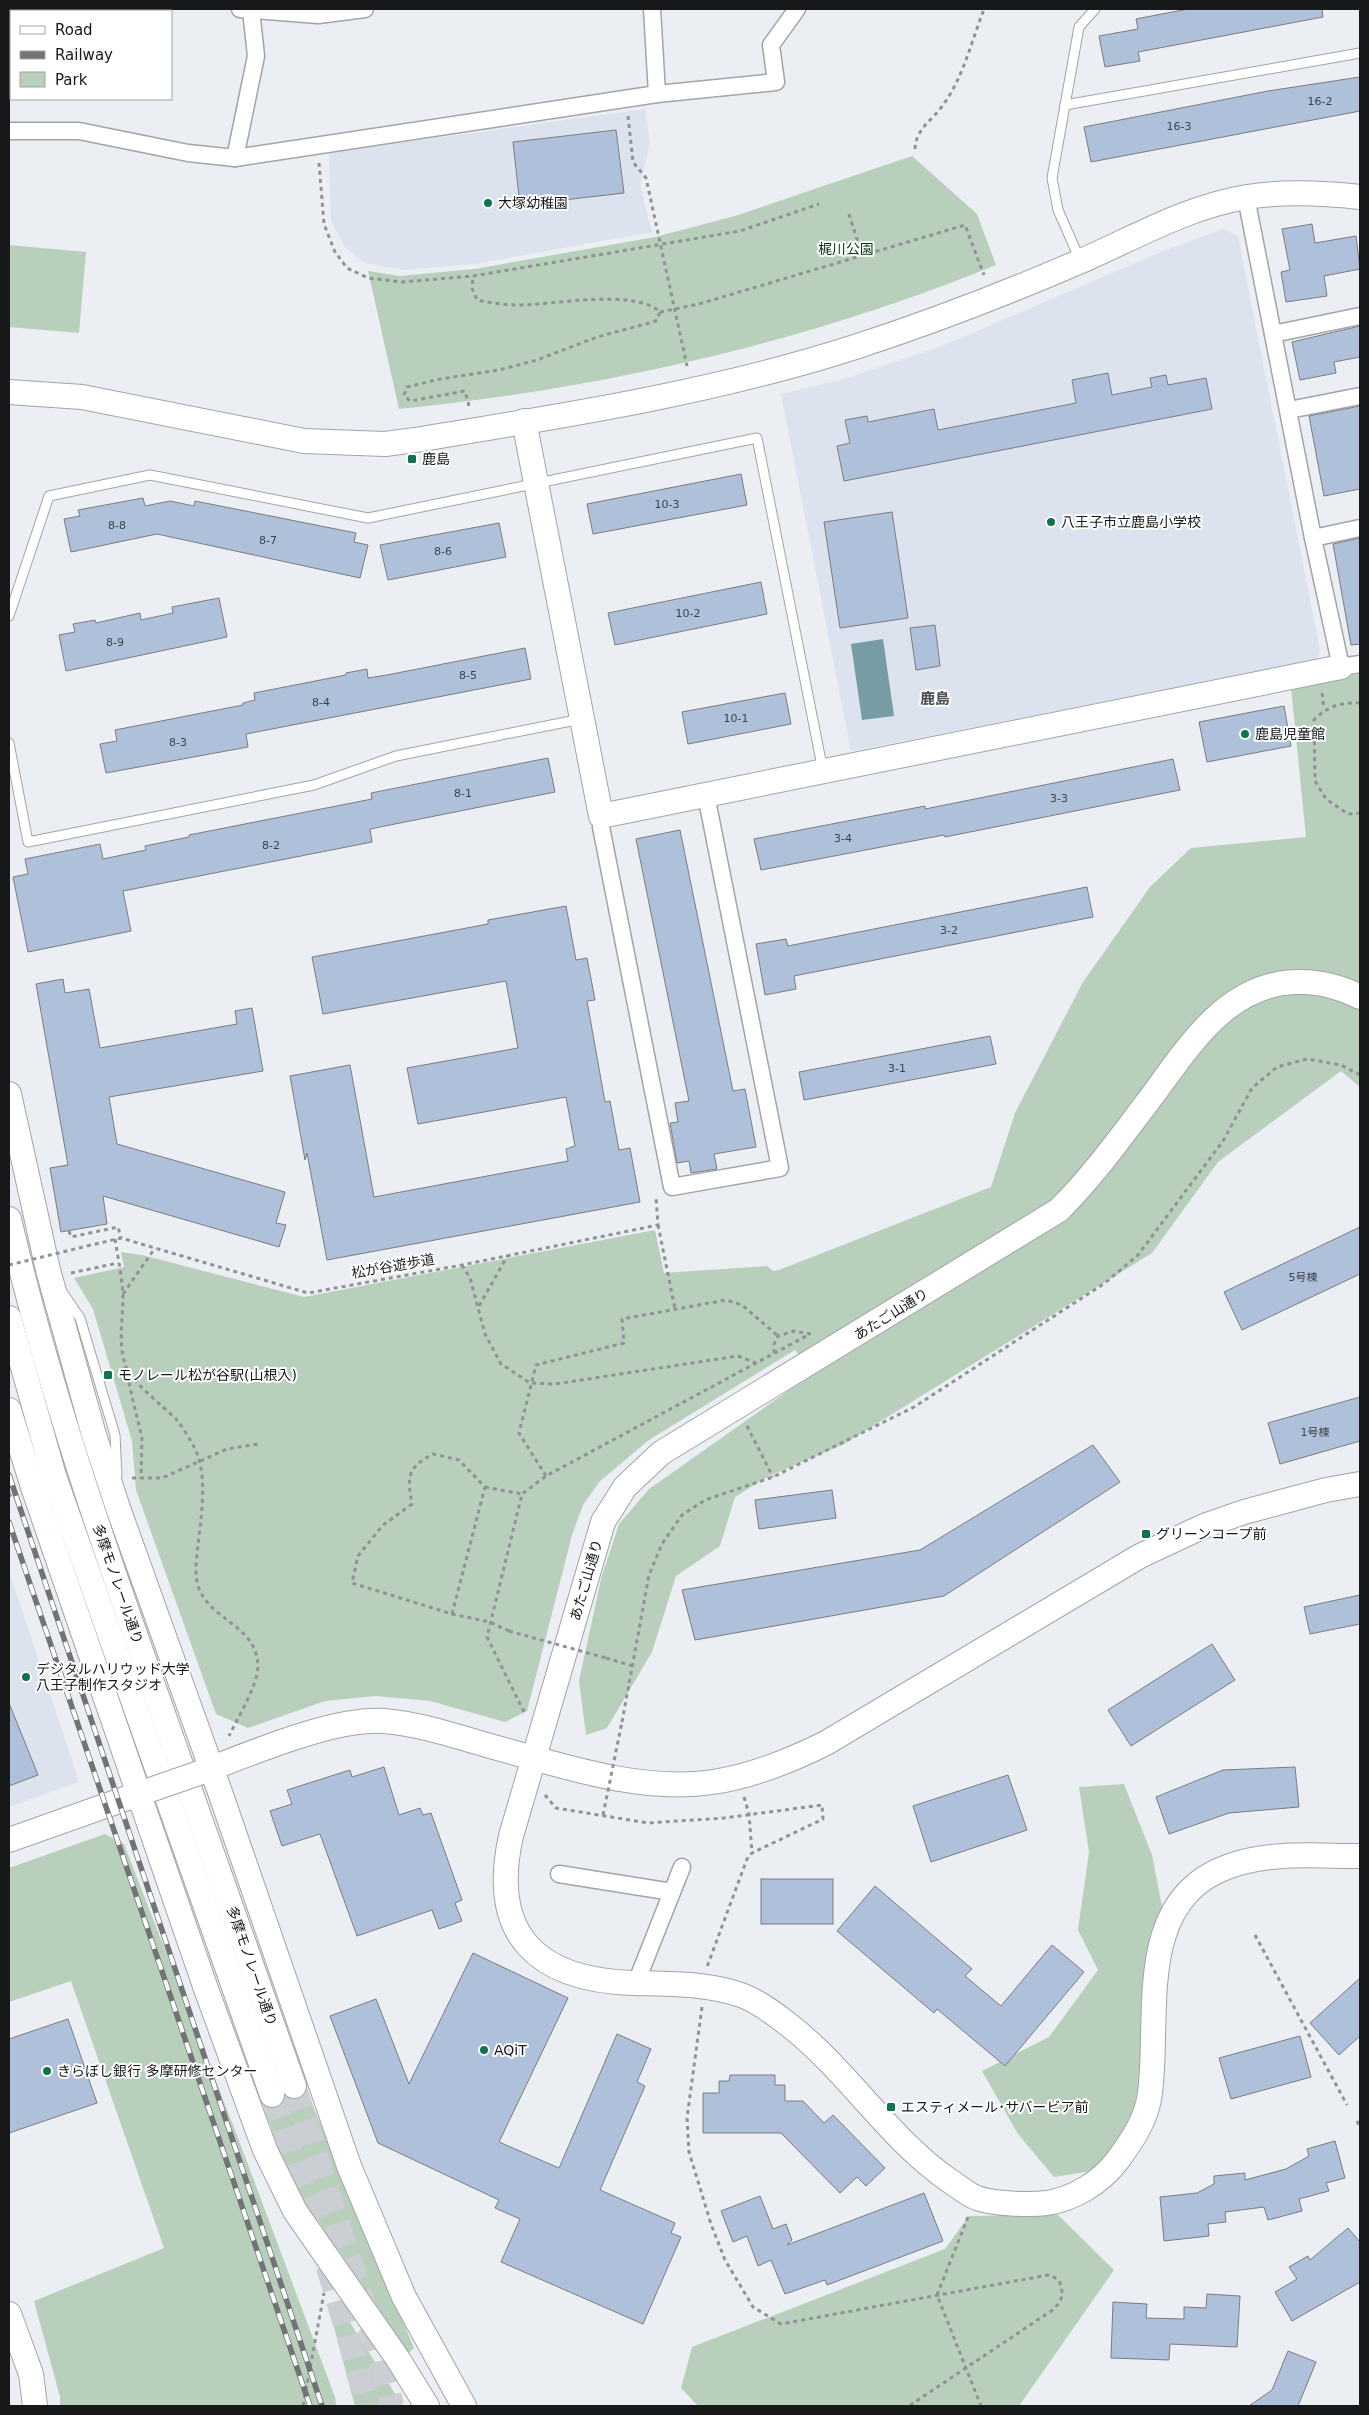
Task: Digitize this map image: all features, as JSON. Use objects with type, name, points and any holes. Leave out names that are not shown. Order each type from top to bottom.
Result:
[{"type":"street","points":[[235,158],[256,56],[245,10],[318,15],[365,9]]},
{"type":"street","points":[[652,9],[656,94]]},
{"type":"street","points":[[9,131],[78,130],[188,153],[235,158],[626,98],[776,82],[771,45],[797,9]]},
{"type":"street","points":[[9,392],[82,397],[304,441],[385,444],[415,440],[692,390],[851,348],[929,323],[1080,261],[1184,215],[1246,197],[1285,193],[1360,197]]},
{"type":"street","points":[[601,816],[1350,666],[1313,538],[1246,197]]},
{"type":"street","points":[[1273,334],[1360,316]]},
{"type":"street","points":[[1289,410],[1360,396]]},
{"type":"street","points":[[524,421],[672,1187],[780,1168],[706,795]]},
{"type":"street","points":[[1313,538],[1360,528]]},
{"type":"street","name":"あたご山通り","points":[[976,2198],[929,2166],[808,2040],[773,2012],[742,1995],[696,1986],[590,1980],[560,1970],[535,1953],[519,1935],[510,1916],[505,1863],[603,1522],[624,1487],[662,1453],[1059,1210],[1090,1178],[1201,1031],[1229,1005],[1255,989],[1286,981],[1319,982],[1360,997]]},
{"type":"street","points":[[9,1094],[58,1272],[94,1435],[205,1770],[349,2166],[404,2297],[464,2406]]},
{"type":"street","name":"多摩モノレール通り","points":[[9,1218],[47,1365],[103,1544],[294,2086]]},
{"type":"street","name":"多摩モノレール通り","points":[[9,1318],[54,1476],[272,2095]]},
{"type":"street","points":[[9,1410],[34,1490],[145,1792],[208,1997],[265,2150],[295,2211],[398,2358],[428,2406]]},
{"type":"street","points":[[9,1840],[327,1728],[356,1722],[383,1721],[424,1728],[627,1780],[667,1784],[712,1782],[770,1768],[826,1743],[1140,1556],[1204,1526],[1244,1512],[1326,1490],[1360,1484]]},
{"type":"street","points":[[976,2198],[1012,2203],[1047,2203],[1079,2193],[1110,2171],[1136,2136],[1150,2096],[1157,1960],[1166,1924],[1192,1887],[1225,1867],[1268,1856],[1360,1856]]},
{"type":"street","points":[[636,1983],[682,1867]]},
{"type":"street","points":[[559,1874],[672,1892]]},
{"type":"street","points":[[9,2314],[31,2374],[35,2406]]},
{"type":"lane","points":[[1080,261],[1058,210],[1052,178],[1079,27],[1095,9]]},
{"type":"lane","points":[[1065,105],[1360,53]]},
{"type":"lane","points":[[9,616],[49,496],[150,474],[368,518],[758,438],[824,772]]},
{"type":"lane","points":[[9,743],[28,842],[314,786],[396,756],[582,719]]},
{"type":"path","points":[[914,149],[916,139],[924,124],[943,106],[957,79],[984,9]]},
{"type":"path","points":[[626,98],[633,162],[646,178],[662,244],[687,366]]},
{"type":"path","points":[[318,145],[324,224],[335,252],[347,268],[368,278],[402,282],[473,276],[740,231],[819,204]]},
{"type":"path","points":[[849,214],[862,256]]},
{"type":"path","points":[[660,312],[675,310],[965,225],[984,275]]},
{"type":"path","points":[[473,276],[472,288],[477,300],[520,305],[622,299],[654,306],[660,312]]},
{"type":"path","points":[[468,406],[465,391],[410,401],[404,395],[407,386],[499,370],[537,360],[597,337],[653,322],[657,320],[660,312]]},
{"type":"path","points":[[1360,703],[1347,702],[1324,709],[1314,720],[1315,782],[1326,799],[1348,814],[1360,813]]},
{"type":"path","points":[[603,1815],[634,1666],[649,1575],[662,1544],[682,1515],[705,1500],[773,1476],[914,1407],[1105,1283],[1138,1256],[1223,1141],[1252,1088],[1277,1067],[1307,1059],[1341,1065],[1360,1075]]},
{"type":"path","points":[[672,1187],[655,1191],[658,1224],[676,1309]]},
{"type":"path","name":"松が谷遊歩道","points":[[9,1265],[121,1238],[308,1293],[508,1256],[658,1224]]},
{"type":"path","points":[[69,1231],[71,1238],[118,1227],[121,1238]]},
{"type":"path","points":[[115,1239],[123,1294],[121,1343],[142,1438],[141,1478]]},
{"type":"path","points":[[123,1294],[155,1247]]},
{"type":"path","points":[[479,1306],[508,1256]]},
{"type":"path","points":[[58,1272],[118,1263]]},
{"type":"path","points":[[462,1265],[470,1278],[485,1334],[501,1364],[530,1383],[556,1384],[738,1356],[757,1363]]},
{"type":"path","points":[[546,1476],[519,1433],[536,1365],[624,1343],[622,1319],[726,1300],[742,1305],[778,1336]]},
{"type":"path","points":[[774,1353],[774,1344],[778,1336],[794,1331],[819,1334]]},
{"type":"path","points":[[526,1715],[487,1637],[522,1494],[546,1476],[810,1334]]},
{"type":"path","points":[[125,1366],[148,1394],[177,1421],[194,1446],[199,1461],[202,1506],[196,1563],[199,1590],[210,1605],[225,1620],[238,1627],[249,1638],[258,1664],[257,1676],[229,1736]]},
{"type":"path","points":[[737,1408],[773,1476]]},
{"type":"path","points":[[132,1478],[162,1478],[227,1449],[258,1444]]},
{"type":"path","points":[[522,1494],[485,1487],[459,1460],[433,1454],[418,1462],[408,1480],[412,1504],[382,1526],[358,1556],[352,1583],[452,1614],[490,1622],[509,1631],[634,1666]]},
{"type":"path","points":[[452,1614],[485,1487]]},
{"type":"path","points":[[9,1493],[12,1498]]},
{"type":"path","points":[[543,1793],[556,1808],[648,1823],[749,1814],[822,1804],[823,1819],[752,1853],[747,1858],[705,1972]]},
{"type":"path","points":[[744,1796],[749,1814],[752,1853]]},
{"type":"path","points":[[1255,1935],[1347,2105]]},
{"type":"path","points":[[703,2002],[687,2118],[689,2152],[711,2224],[725,2260],[753,2307],[781,2324],[1048,2275],[1058,2279],[1063,2291],[1062,2300],[1054,2309],[909,2406]]},
{"type":"path","points":[[1357,2121],[1360,2127]]},
{"type":"path","points":[[976,2198],[937,2295],[981,2406]]},
{"type":"path","points":[[303,2406],[325,2287]]},
{"type":"shaded area","name":"大塚幼稚園","points":[[645,109],[650,143],[640,185],[652,232],[475,264],[404,270],[365,263],[345,247],[331,221],[329,153]]},
{"type":"shaded area","name":"八王子市立鹿島小学校","points":[[1223,229],[1238,236],[1320,650],[1317,660],[851,751],[781,394],[841,380],[942,346],[1161,252]]},
{"type":"shaded area","name":"デジタルハリウッド大学 八王子制作スタジオ","points":[[9,1571],[79,1782],[9,1807]]},
{"type":"green space","name":"梶川公園","points":[[912,156],[977,214],[996,265],[852,317],[778,339],[703,358],[551,389],[399,409],[368,271],[400,276],[474,269],[655,237],[735,216]]},
{"type":"green space","points":[[9,245],[86,252],[79,333],[9,327]]},
{"type":"green space","points":[[1360,674],[1360,1087],[1341,1071],[1218,1162],[1152,1253],[844,1444],[769,1476],[735,1497],[720,1546],[676,1576],[652,1652],[607,1728],[586,1735],[579,1681],[601,1579],[619,1524],[649,1489],[798,1384],[800,1356],[795,1350],[649,1440],[600,1481],[583,1505],[572,1535],[527,1711],[505,1722],[430,1701],[375,1696],[325,1701],[248,1728],[216,1714],[136,1490],[132,1441],[93,1309],[74,1278],[124,1267],[121,1252],[142,1255],[304,1297],[655,1230],[664,1273],[767,1266],[773,1271],[991,1187],[1015,1113],[1083,982],[1150,887],[1191,848],[1306,837],[1291,687]]},
{"type":"green space","points":[[1124,1784],[1152,1855],[1163,1912],[1145,2097],[1132,2136],[1092,2171],[1054,2177],[1018,2134],[982,2071],[1049,2037],[1098,1970],[1078,1930],[1089,1852],[1079,1787]]},
{"type":"green space","points":[[105,1834],[124,1844],[238,2138],[335,2397],[336,2406],[60,2406],[60,2397],[34,2301],[164,2248],[71,1981],[9,2002],[9,1868]]},
{"type":"green space","points":[[305,2087],[414,2348],[409,2353],[300,2194],[277,2145],[263,2103]]},
{"type":"green space","points":[[1058,2215],[1114,2270],[1019,2406],[698,2406],[681,2388],[692,2347],[945,2249],[969,2216]]},
{"type":"green space","points":[[347,2318],[403,2406],[355,2406],[334,2327],[335,2320]]},
{"type":"water","points":[[883,639],[894,716],[862,720],[851,644]]},
{"type":"building","points":[[1188,9],[1322,9],[1323,17],[1138,52],[1140,61],[1105,67],[1099,36],[1138,29],[1136,19]]},
{"type":"building","points":[[1360,77],[1360,111],[1091,162],[1084,127],[1268,91]]},
{"type":"building","points":[[616,130],[624,193],[520,205],[513,142]]},
{"type":"building","points":[[1312,224],[1315,243],[1356,236],[1360,269],[1324,276],[1327,296],[1286,302],[1281,272],[1290,270],[1282,229]]},
{"type":"building","points":[[1360,326],[1360,357],[1334,362],[1336,373],[1300,380],[1292,342]]},
{"type":"building","points":[[1108,373],[1112,395],[1152,387],[1150,378],[1166,375],[1168,385],[1206,378],[1212,409],[844,481],[837,446],[850,443],[845,420],[867,416],[868,422],[934,409],[938,430],[1076,403],[1072,380]]},
{"type":"building","points":[[1360,406],[1360,489],[1324,496],[1309,416]]},
{"type":"building","points":[[741,474],[747,505],[593,534],[587,504]]},
{"type":"building","points":[[143,498],[145,506],[170,501],[194,506],[195,501],[356,533],[354,542],[368,545],[360,578],[157,534],[71,552],[64,519],[80,516],[78,510]]},
{"type":"building","points":[[892,512],[908,618],[840,628],[824,522]]},
{"type":"building","points":[[499,523],[506,557],[388,580],[380,545]]},
{"type":"building","points":[[1360,538],[1360,644],[1351,645],[1333,544]]},
{"type":"building","points":[[761,582],[767,614],[615,645],[608,613]]},
{"type":"building","points":[[219,598],[227,637],[66,671],[59,635],[75,632],[73,624],[95,620],[96,623],[140,613],[141,620],[173,613],[172,607]]},
{"type":"building","points":[[935,625],[940,666],[916,670],[910,628]]},
{"type":"building","points":[[525,648],[531,679],[246,734],[248,747],[106,773],[100,744],[117,741],[115,730],[243,705],[243,703],[255,700],[254,693],[346,675],[346,673],[367,669],[368,678]]},
{"type":"building","points":[[785,693],[791,724],[688,744],[682,712]]},
{"type":"building","name":"鹿島児童館","points":[[1284,706],[1291,746],[1207,762],[1199,722]]},
{"type":"building","points":[[548,758],[555,792],[370,829],[372,842],[123,891],[131,931],[28,952],[13,877],[28,874],[25,859],[100,844],[103,859],[146,850],[145,846],[189,837],[189,835],[372,799],[371,793]]},
{"type":"building","points":[[1173,759],[1180,790],[945,837],[944,835],[761,870],[754,839],[925,806],[925,809]]},
{"type":"building","points":[[680,830],[733,1091],[745,1089],[756,1147],[714,1154],[717,1169],[691,1173],[689,1161],[677,1163],[670,1123],[678,1122],[675,1103],[689,1101],[636,839]]},
{"type":"building","points":[[1087,887],[1093,917],[794,976],[796,989],[765,995],[756,944],[786,939],[788,946]]},
{"type":"building","points":[[566,906],[576,960],[587,958],[595,1000],[587,1001],[605,1102],[610,1101],[619,1150],[630,1148],[640,1202],[327,1260],[307,1153],[305,1160],[290,1076],[350,1065],[374,1197],[568,1161],[566,1149],[575,1146],[566,1097],[418,1124],[407,1068],[518,1048],[506,981],[323,1014],[312,957],[488,924],[488,920]]},
{"type":"building","points":[[63,979],[65,993],[89,989],[100,1048],[237,1024],[235,1011],[252,1008],[263,1071],[109,1097],[117,1144],[285,1192],[276,1223],[286,1225],[279,1247],[103,1196],[107,1224],[61,1232],[50,1168],[68,1165],[36,984]]},
{"type":"building","points":[[990,1036],[996,1064],[804,1100],[799,1072]]},
{"type":"building","points":[[1360,1227],[1360,1274],[1242,1330],[1224,1292]]},
{"type":"building","points":[[1360,1397],[1360,1441],[1280,1464],[1268,1423]]},
{"type":"building","points":[[1093,1445],[1120,1482],[944,1596],[695,1640],[682,1590],[920,1550]]},
{"type":"building","points":[[832,1490],[836,1518],[759,1529],[755,1500]]},
{"type":"building","points":[[1360,1595],[1360,1624],[1310,1634],[1304,1607]]},
{"type":"building","points":[[1212,1644],[1235,1680],[1131,1746],[1108,1710]]},
{"type":"building","points":[[9,1703],[38,1775],[9,1786]]},
{"type":"building","points":[[384,1767],[399,1815],[420,1808],[423,1815],[431,1813],[462,1900],[455,1903],[462,1921],[439,1929],[432,1910],[357,1936],[320,1834],[282,1846],[270,1811],[292,1804],[287,1790],[350,1770],[352,1777]]},
{"type":"building","points":[[1295,1767],[1299,1807],[1229,1813],[1169,1834],[1156,1797],[1223,1770]]},
{"type":"building","points":[[1008,1775],[1027,1830],[931,1862],[913,1806]]},
{"type":"building","points":[[761,1879],[833,1879],[833,1924],[761,1924]]},
{"type":"building","points":[[875,1886],[972,1969],[965,1976],[1001,2006],[1052,1945],[1084,1972],[1005,2066],[937,2009],[934,2013],[837,1931]]},
{"type":"building","points":[[473,1953],[568,1998],[499,2142],[559,2168],[617,2034],[651,2049],[637,2082],[645,2086],[600,2190],[675,2223],[671,2233],[681,2237],[643,2324],[501,2262],[520,2219],[495,2208],[499,2200],[378,2143],[330,2016],[376,1999],[409,2084]]},
{"type":"building","points":[[1360,1978],[1360,2036],[1339,2055],[1310,2023]]},
{"type":"building","name":"きらぼし銀行 多摩研修センター","points":[[68,2019],[97,2103],[9,2133],[9,2039]]},
{"type":"building","points":[[1300,2036],[1311,2077],[1231,2099],[1219,2058]]},
{"type":"building","points":[[730,2075],[775,2075],[775,2085],[785,2085],[785,2101],[803,2101],[824,2123],[833,2115],[885,2168],[866,2186],[857,2177],[840,2193],[781,2133],[703,2133],[703,2093],[719,2093],[719,2081],[729,2081]]},
{"type":"building","points":[[1335,2141],[1345,2178],[1326,2183],[1329,2191],[1299,2199],[1302,2211],[1268,2220],[1264,2207],[1225,2212],[1226,2222],[1208,2224],[1209,2236],[1164,2241],[1160,2197],[1197,2193],[1214,2184],[1214,2176],[1245,2173],[1245,2180],[1286,2169],[1309,2156],[1307,2149]]},
{"type":"building","points":[[924,2193],[943,2241],[827,2285],[825,2280],[785,2294],[771,2260],[758,2266],[747,2236],[733,2242],[721,2211],[760,2196],[773,2229],[786,2224],[792,2240],[787,2245]]},
{"type":"building","points":[[1348,2228],[1360,2242],[1360,2282],[1292,2321],[1275,2292],[1297,2279],[1289,2267],[1308,2256],[1310,2260]]},
{"type":"building","points":[[1207,2294],[1240,2296],[1237,2347],[1170,2344],[1169,2360],[1111,2358],[1113,2302],[1147,2304],[1146,2318],[1184,2319],[1184,2307],[1206,2308]]},
{"type":"building","points":[[1288,2351],[1316,2362],[1298,2406],[1249,2406],[1272,2390]]},
{"type":"tunnel","points":[[294,2086],[376,2343],[392,2406]]},
{"type":"tunnel","points":[[272,2095],[334,2289],[367,2406]]},
{"type":"railway","points":[[9,1475],[322,2406]]},
{"type":"railway","points":[[9,1522],[310,2406]]},
{"type":"place","name":"大塚幼稚園","points":[[488,203]]},
{"type":"place","name":"鹿島","points":[[412,459]]},
{"type":"place","name":"八王子市立鹿島小学校","points":[[1051,522]]},
{"type":"place","name":"鹿島児童館","points":[[1245,734]]},
{"type":"place","name":"モノレール松が谷駅(山根入)","points":[[108,1375]]},
{"type":"place","name":"グリーンコープ前","points":[[1146,1534]]},
{"type":"place","name":"デジタルハリウッド大学 八王子制作スタジオ","points":[[26,1677]]},
{"type":"place","name":"AQiT","points":[[484,2050]]},
{"type":"place","name":"きらぼし銀行 多摩研修センター","points":[[47,2071]]},
{"type":"place","name":"エスティメール･サバービア前","points":[[891,2107]]},
{"type":"district","name":"鹿島","points":[[935,699]]}]
